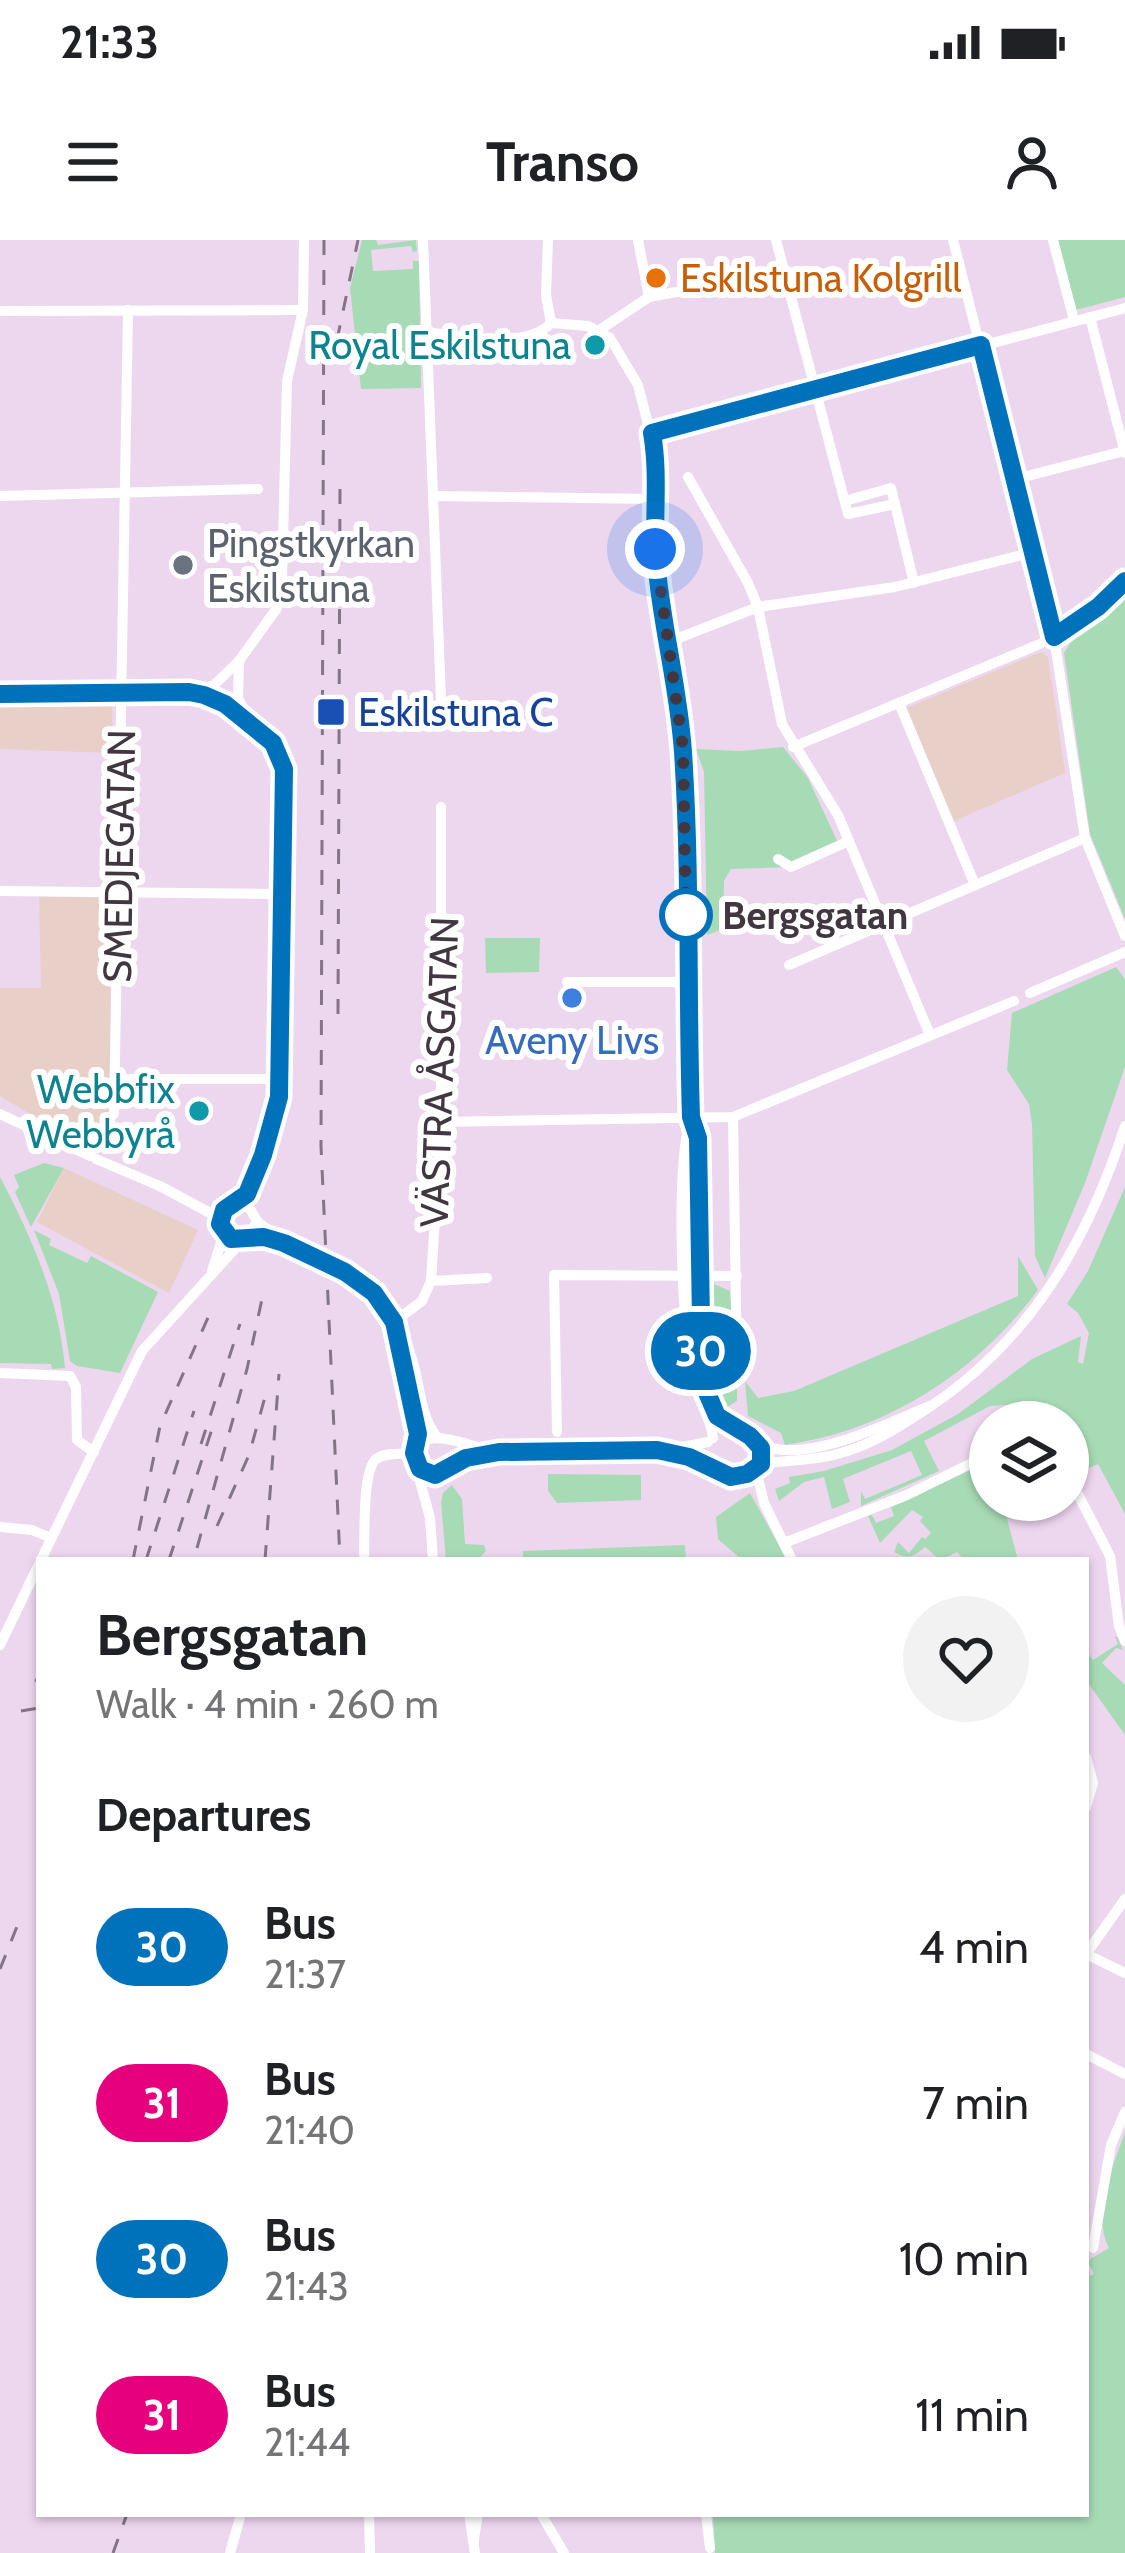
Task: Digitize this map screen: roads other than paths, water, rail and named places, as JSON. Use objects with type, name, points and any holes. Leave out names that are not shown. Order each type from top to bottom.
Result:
[{"type":"street","points":[[217,683],[239,661],[281,597],[287,382],[303,310],[304,240]]},
{"type":"street","points":[[423,240],[442,725]]},
{"type":"street","points":[[548,240],[546,295],[551,323]]},
{"type":"street","points":[[638,240],[649,297]]},
{"type":"street","points":[[776,240],[845,501],[891,488],[914,584]]},
{"type":"street","points":[[953,240],[1054,637],[1085,838],[1125,936]]},
{"type":"street","points":[[1053,240],[1074,320]]},
{"type":"street","points":[[598,331],[649,297],[784,272]]},
{"type":"street","points":[[652,433],[1125,308]]},
{"type":"street","name":"SMEDJEGATAN","points":[[114,1114],[128,310]]},
{"type":"street","points":[[0,311],[303,310]]},
{"type":"street","points":[[1016,479],[1125,452],[1090,317]]},
{"type":"street","points":[[427,332],[473,339],[531,336],[551,323]]},
{"type":"street","points":[[551,323],[588,326],[610,338],[638,386],[652,433],[655,549],[683,748],[702,1381],[717,1416],[773,1449],[845,1439],[930,1406]]},
{"type":"street","points":[[688,478],[758,607],[782,724],[832,803],[930,1035]]},
{"type":"street","points":[[0,496],[258,489]]},
{"type":"street","points":[[433,496],[656,499]]},
{"type":"street","points":[[666,643],[758,607],[914,584],[1034,552]]},
{"type":"street","points":[[793,747],[1054,637],[1098,607],[1125,581]]},
{"type":"street","points":[[238,691],[239,661]]},
{"type":"street","points":[[0,694],[189,692],[229,678],[250,723]]},
{"type":"street","points":[[217,683],[221,702]]},
{"type":"street","points":[[221,702],[238,691]]},
{"type":"street","points":[[42,1557],[148,1341],[245,1239],[255,1216],[281,1079],[284,769],[278,750],[250,723],[221,702],[189,692]]},
{"type":"street","points":[[899,703],[975,885]]},
{"type":"street","name":"VÄSTRA ÅSGATAN","points":[[394,1322],[422,1301],[431,1281],[441,1122],[441,807]]},
{"type":"street","points":[[789,964],[1085,838]]},
{"type":"street","points":[[778,860],[791,867],[849,841]]},
{"type":"street","points":[[0,891],[283,894]]},
{"type":"street","points":[[1030,993],[1125,952]]},
{"type":"street","points":[[567,982],[687,982]]},
{"type":"street","points":[[441,1122],[733,1117],[1014,1001]]},
{"type":"street","points":[[116,1079],[281,1079]]},
{"type":"street","points":[[0,1114],[160,1186],[214,1206],[233,1205],[255,1216],[284,1243],[361,1282],[405,1337],[425,1421],[452,1453],[451,1464]]},
{"type":"street","points":[[691,1117],[684,1137],[685,1277],[692,1381],[710,1420],[704,1453],[708,1466]]},
{"type":"street","points":[[733,1117],[737,1372]]},
{"type":"street","points":[[657,1450],[724,1475],[741,1476],[758,1467],[848,1451],[890,1434],[999,1352],[1039,1306],[1077,1242],[1123,1135]]},
{"type":"street","points":[[208,1280],[222,1229],[233,1205],[247,1194],[263,1155]]},
{"type":"street","points":[[160,1186],[210,1213],[231,1239],[284,1243]]},
{"type":"street","points":[[557,1432],[554,1275],[737,1276]]},
{"type":"street","points":[[431,1281],[487,1278]]},
{"type":"street","points":[[394,1322],[430,1518],[433,1557]]},
{"type":"street","points":[[0,1373],[70,1376],[76,1387],[77,1440],[94,1451]]},
{"type":"street","points":[[430,1518],[435,1475],[451,1464],[499,1452],[657,1450],[736,1431]]},
{"type":"street","points":[[364,1557],[368,1477],[374,1461],[442,1439],[499,1452]]},
{"type":"street","points":[[757,1442],[764,1502]]},
{"type":"street","points":[[784,1543],[907,1495],[969,1464]]},
{"type":"street","points":[[420,1469],[435,1475]]},
{"type":"street","points":[[741,1476],[764,1502],[791,1557]]},
{"type":"street","points":[[1089,1511],[1110,1556],[1125,1641]]},
{"type":"street","points":[[0,1527],[32,1530],[51,1538]]},
{"type":"street","points":[[0,1645],[36,1570]]},
{"type":"street","points":[[1089,1950],[1125,1900]]},
{"type":"street","points":[[1089,1955],[1125,1973]]},
{"type":"street","points":[[1089,2056],[1125,2074]]},
{"type":"street","points":[[1093,2248],[1111,2145],[1125,2112]]},
{"type":"street","points":[[230,2553],[240,2517]]},
{"type":"street","points":[[369,2517],[370,2553]]},
{"type":"street","points":[[473,2517],[475,2553]]},
{"type":"street","points":[[543,2517],[564,2553]]},
{"type":"street","points":[[706,2517],[710,2548]]},
{"type":"railway","points":[[324,240],[321,1146],[340,1557]]},
{"type":"railway","points":[[337,340],[358,240]]},
{"type":"railway","points":[[338,1014],[340,486]]},
{"type":"railway","points":[[197,1548],[262,1299]]},
{"type":"railway","points":[[134,1557],[160,1426],[210,1313]]},
{"type":"railway","points":[[201,1444],[240,1324]]},
{"type":"railway","points":[[265,1557],[279,1374]]},
{"type":"railway","points":[[217,1526],[249,1455],[265,1397]]},
{"type":"railway","points":[[147,1557],[194,1411]]},
{"type":"railway","points":[[170,1557],[212,1429]]},
{"type":"railway","points":[[21,1711],[36,1708]]},
{"type":"railway","points":[[0,1969],[18,1924]]},
{"type":"railway","points":[[113,2553],[126,2517]]},
{"type":"place","name":"Eskilstuna Kolgrill","points":[[656,278]]},
{"type":"place","name":"Royal Eskilstuna","points":[[595,345]]},
{"type":"place","name":"Pingstkyrkan Eskilstuna","points":[[183,565]]},
{"type":"place","name":"Eskilstuna C","points":[[331,712]]},
{"type":"place","name":"Bergsgatan","points":[[686,915]]},
{"type":"place","name":"Aveny Livs","points":[[572,998]]},
{"type":"place","name":"Webbfix Webbyrå","points":[[199,1111]]}]
